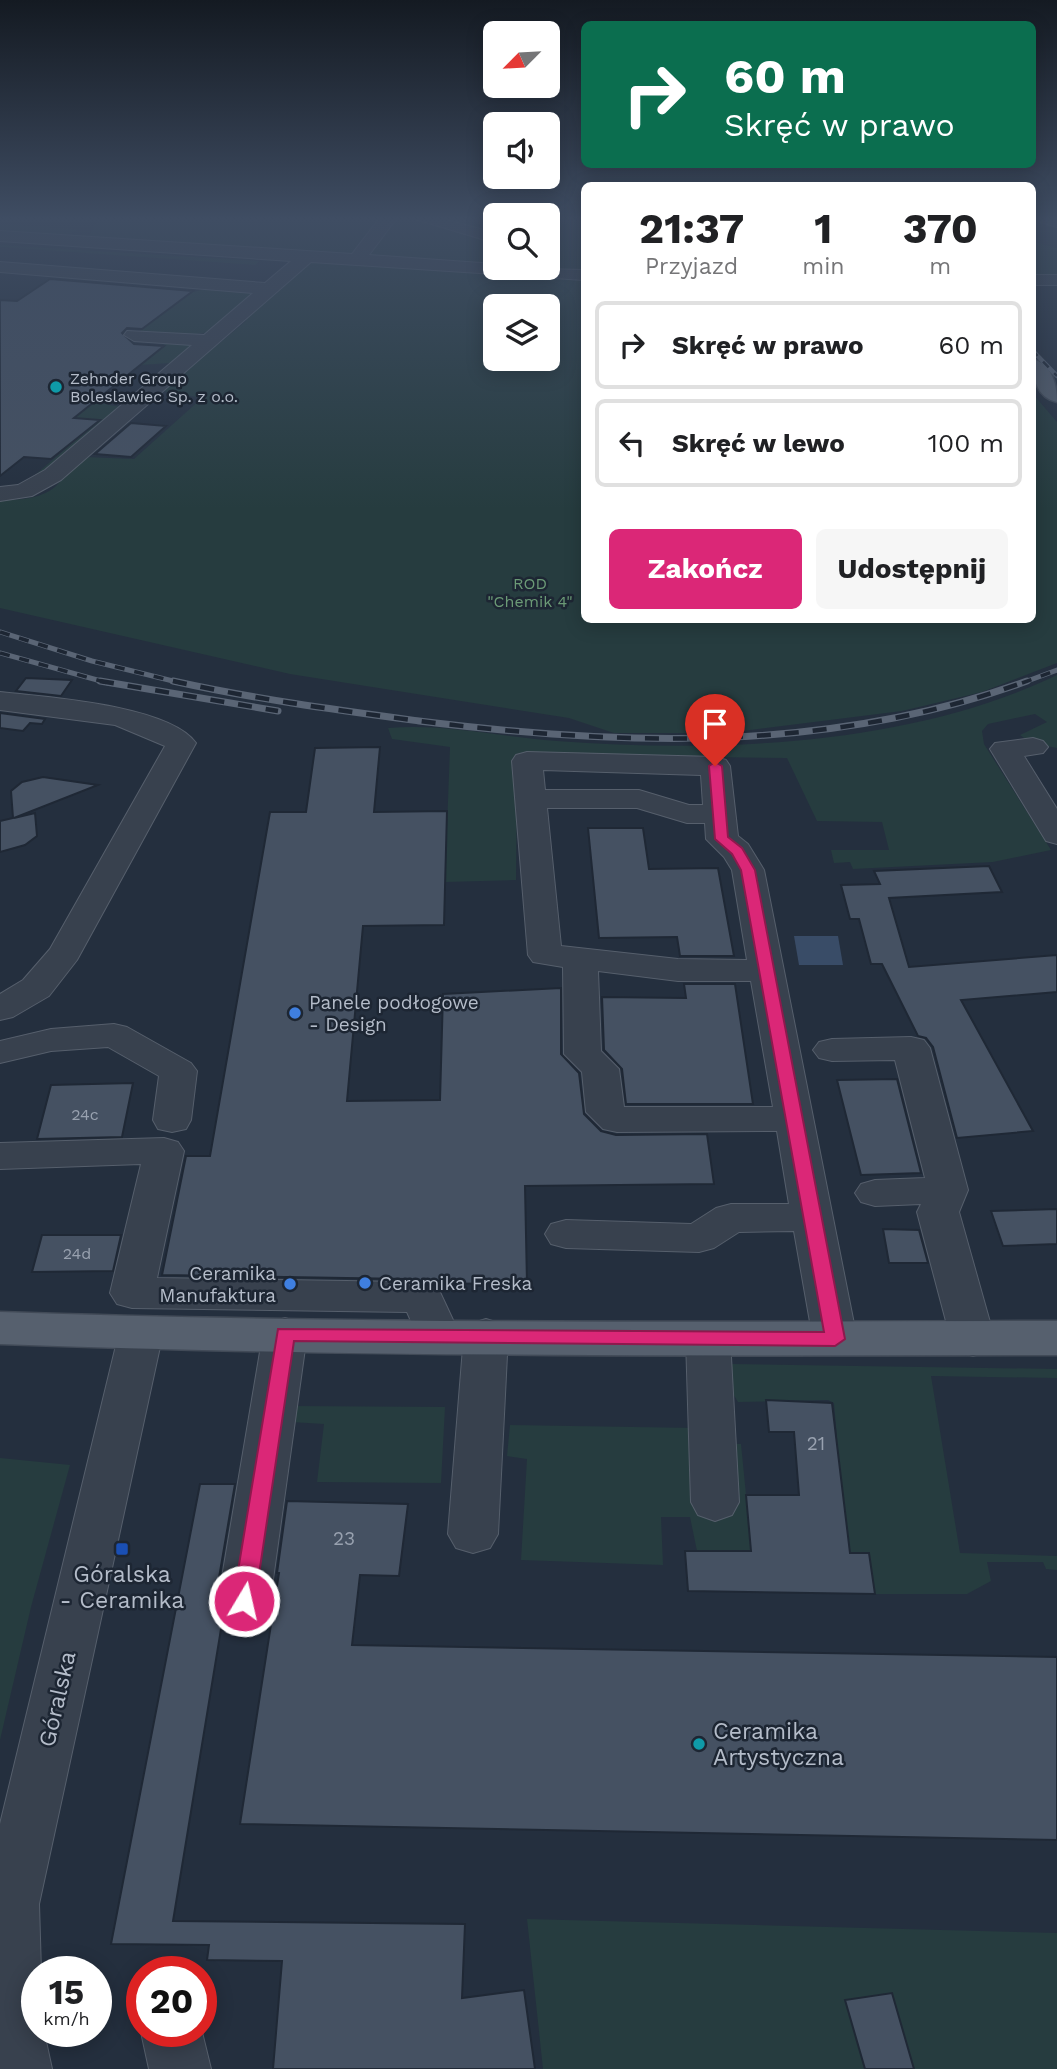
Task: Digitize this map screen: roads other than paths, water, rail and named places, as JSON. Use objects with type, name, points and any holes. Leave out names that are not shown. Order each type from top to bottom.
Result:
[{"type":"main road","points":[[1036,370],[1057,396]]},
{"type":"main road","points":[[1036,380],[1057,396]]},
{"type":"main road","points":[[0,1328],[141,1333],[708,1339],[1057,1338]]},
{"type":"street","points":[[0,494],[24,491],[37,484],[240,316]]},
{"type":"street","points":[[134,335],[212,341]]},
{"type":"street","points":[[141,368],[176,371]]},
{"type":"street","points":[[113,400],[139,402]]},
{"type":"street","points":[[0,481],[37,484]]},
{"type":"street","points":[[0,701],[86,710],[161,729],[181,743],[65,953],[36,988],[0,1008]]},
{"type":"street","points":[[1032,747],[1005,749],[1057,834]]},
{"type":"street","points":[[766,971],[678,970],[545,955],[527,761],[715,766],[722,839],[737,851],[748,870],[810,1217],[835,1339]]},
{"type":"street","points":[[532,799],[639,799],[687,814],[720,814]]},
{"type":"street","points":[[580,959],[583,1055],[600,1069],[606,1112],[617,1120],[792,1119]]},
{"type":"street","points":[[0,1052],[51,1040],[114,1035],[178,1071],[168,1136],[132,1293],[407,1297],[424,1301],[438,1335]]},
{"type":"street","points":[[832,1050],[911,1048],[948,1189],[938,1212],[974,1340]]},
{"type":"street","points":[[0,1156],[168,1136]]},
{"type":"street","points":[[875,1194],[948,1189]]},
{"type":"street","points":[[566,1234],[699,1238],[731,1218],[810,1217]]},
{"type":"street","name":"Góralska","points":[[21,2069],[12,2029],[10,1904],[141,1333]]},
{"type":"street","points":[[244,1601],[285,1334]]},
{"type":"street","points":[[473,1534],[486,1335]]},
{"type":"street","points":[[708,1339],[715,1502]]},
{"type":"street","points":[[175,2047],[180,2069]]},
{"type":"water","points":[[794,936],[838,936],[843,965],[799,965]]},
{"type":"railway","points":[[1036,354],[1057,376]]},
{"type":"railway","points":[[0,632],[92,661],[181,683]]},
{"type":"railway","points":[[0,653],[102,681]]},
{"type":"railway","points":[[1022,683],[1057,670]]},
{"type":"railway","points":[[102,681],[278,711]]},
{"type":"railway","points":[[102,681],[108,683]]},
{"type":"railway","points":[[173,681],[265,699],[419,721],[572,735],[649,738],[802,732],[878,721],[953,704],[1027,681]]},
{"type":"place","name":"Zehnder Group Boleslawiec Sp. z o.o.","points":[[56,387]]},
{"type":"place","name":"Panele podłogowe - Design","points":[[295,1013]]},
{"type":"place","name":"Ceramika Freska","points":[[365,1283]]},
{"type":"place","name":"Ceramika Manufaktura","points":[[290,1284]]},
{"type":"place","name":"Góralska - Ceramika","points":[[122,1549]]},
{"type":"place","name":"Ceramika Artystyczna","points":[[699,1744]]},
{"type":"park label","name":"ROD \"Chemik 4\"","points":[[530,592]]}]
